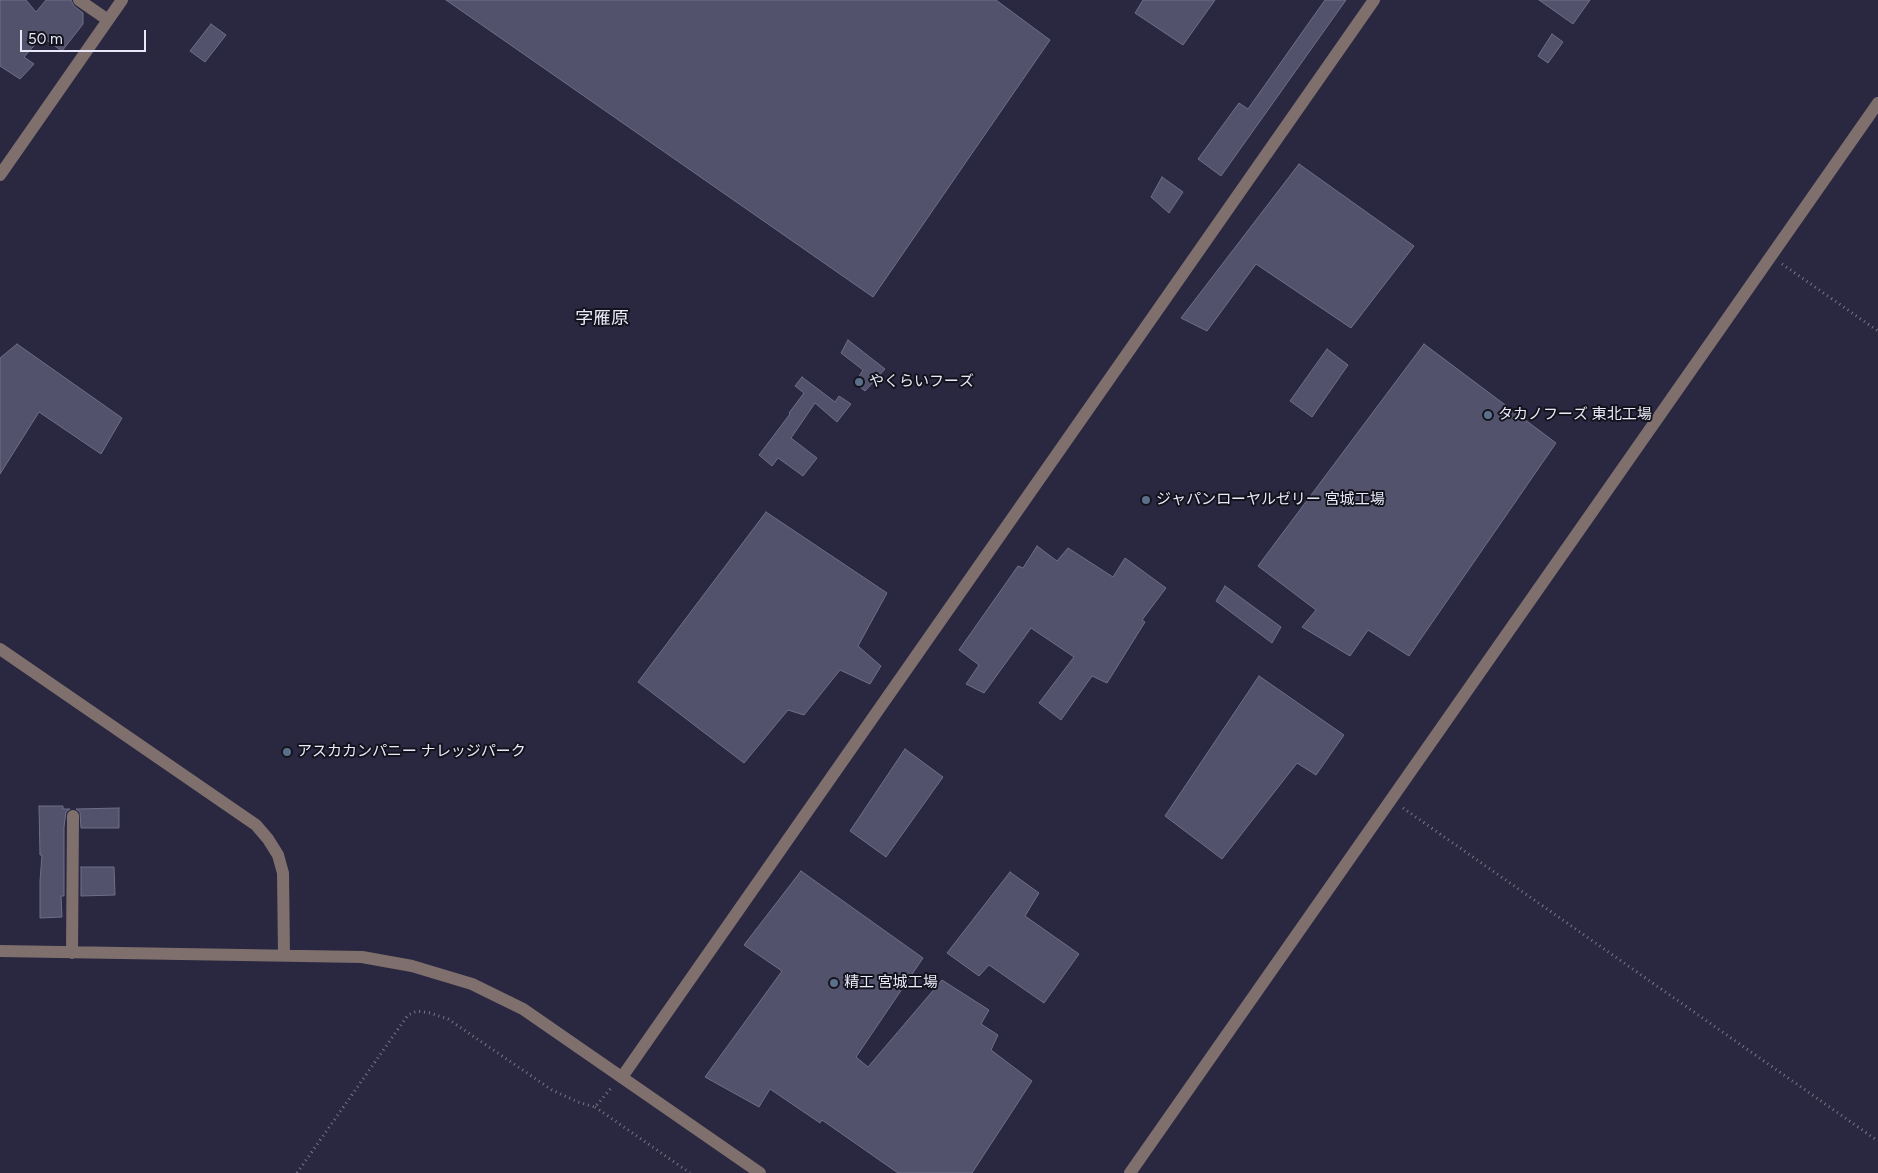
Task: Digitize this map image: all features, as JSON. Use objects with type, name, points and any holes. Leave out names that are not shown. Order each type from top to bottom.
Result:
[{"type":"street","points":[[79,0],[108,20]]},
{"type":"street","points":[[0,175],[122,0]]},
{"type":"street","points":[[622,1076],[1374,0]]},
{"type":"street","points":[[1130,1173],[1878,103]]},
{"type":"street","points":[[0,649],[256,825],[268,839],[278,856],[283,874],[284,955]]},
{"type":"street","points":[[72,953],[74,816]]},
{"type":"street","points":[[0,951],[362,957],[412,966],[472,984],[523,1009],[760,1173]]},
{"type":"path","points":[[1771,256],[1878,331]]},
{"type":"path","points":[[1390,799],[1878,1141]]},
{"type":"path","points":[[297,1173],[408,1015],[417,1011],[448,1019],[552,1090],[578,1102],[596,1107],[690,1173]]},
{"type":"path","points":[[596,1107],[607,1092]]},
{"type":"building","points":[[0,0],[26,0],[36,12],[46,0],[71,0],[74,6],[83,13],[83,24],[62,51],[42,37],[24,57],[34,64],[20,79],[0,66]]},
{"type":"building","points":[[446,0],[996,0],[1050,40],[873,297]]},
{"type":"building","points":[[1143,0],[1215,0],[1183,45],[1135,13]]},
{"type":"building","points":[[1325,0],[1346,0],[1221,176],[1198,159],[1239,103],[1248,109]]},
{"type":"building","points":[[1539,0],[1590,0],[1573,24]]},
{"type":"building","points":[[211,24],[226,35],[205,62],[190,51]]},
{"type":"building","points":[[1552,34],[1563,42],[1548,63],[1538,56]]},
{"type":"building","points":[[1299,164],[1414,246],[1351,328],[1256,264],[1207,331],[1181,318]]},
{"type":"building","points":[[1162,177],[1183,192],[1169,213],[1151,197]]},
{"type":"building","points":[[848,340],[885,369],[865,391],[855,383],[863,370],[841,353]]},
{"type":"building","points":[[17,344],[122,418],[101,454],[39,412],[0,474],[0,358]]},
{"type":"building","points":[[1424,344],[1556,443],[1409,656],[1368,630],[1350,656],[1302,627],[1316,610],[1258,566]]},
{"type":"building","points":[[1327,349],[1348,365],[1312,417],[1290,401]]},
{"type":"building","points":[[802,377],[835,402],[839,396],[851,404],[837,422],[815,403],[791,438],[817,458],[803,476],[778,458],[772,466],[759,455],[804,393],[795,386]]},
{"type":"building","points":[[766,512],[887,593],[858,646],[881,666],[870,684],[840,670],[804,715],[788,710],[744,763],[638,682]]},
{"type":"building","points":[[1037,546],[1057,561],[1068,548],[1113,577],[1125,558],[1166,588],[1142,620],[1145,622],[1107,683],[1092,676],[1061,720],[1039,703],[1074,657],[1031,628],[984,693],[966,684],[979,665],[959,650],[1018,566],[1023,568]]},
{"type":"building","points":[[1225,586],[1281,627],[1272,643],[1216,601]]},
{"type":"building","points":[[1259,676],[1344,735],[1316,775],[1297,763],[1222,859],[1165,816]]},
{"type":"building","points":[[905,749],[943,777],[886,857],[850,831]]},
{"type":"building","points":[[39,806],[63,806],[63,809],[70,809],[66,812],[64,827],[64,896],[61,896],[62,917],[40,918],[42,855],[40,855]]},
{"type":"building","points":[[119,808],[119,828],[81,828],[80,812],[76,809]]},
{"type":"building","points":[[81,867],[114,867],[115,895],[81,896]]},
{"type":"building","points":[[801,871],[923,958],[856,1057],[868,1067],[942,980],[989,1010],[981,1024],[998,1035],[991,1050],[1032,1081],[972,1173],[898,1173],[822,1120],[820,1123],[770,1089],[759,1107],[705,1077],[782,971],[744,945]]},
{"type":"building","points":[[1010,872],[1039,893],[1025,916],[1079,954],[1044,1003],[989,965],[979,976],[947,953]]},
{"type":"place","name":"やくらいフーズ","points":[[859,382]]},
{"type":"place","name":"タカノフーズ 東北工場","points":[[1488,415]]},
{"type":"place","name":"ジャパンローヤルゼリー 宮城工場","points":[[1146,500]]},
{"type":"place","name":"アスカカンパニー ナレッジパーク","points":[[287,752]]},
{"type":"place","name":"精工 宮城工場","points":[[834,983]]},
{"type":"district","name":"字雁原","points":[[602,319]]}]
